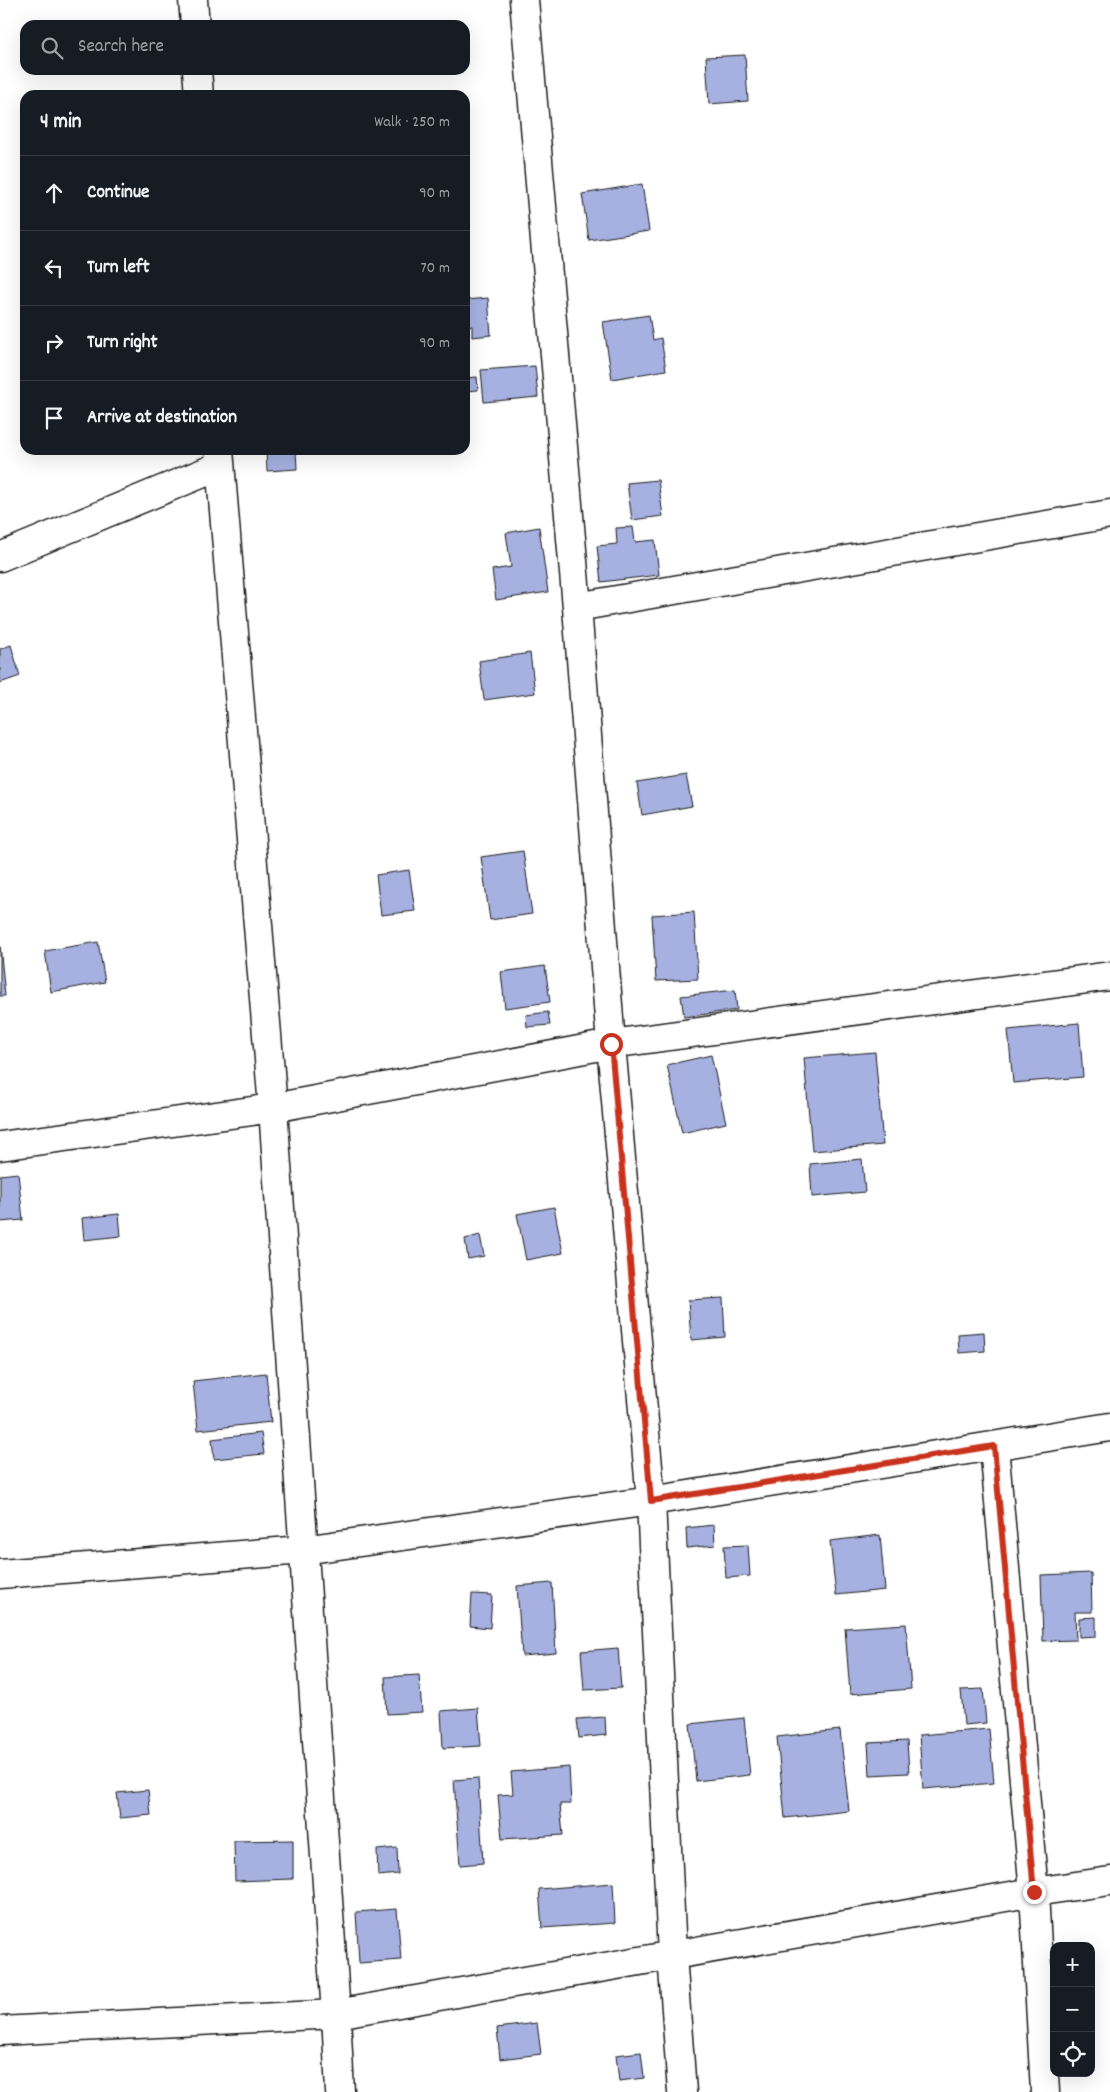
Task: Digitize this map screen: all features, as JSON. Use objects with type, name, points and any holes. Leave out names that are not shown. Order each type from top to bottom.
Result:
[{"type":"street","points":[[193,0],[195,20]]},
{"type":"street","points":[[524,0],[651,1501],[672,1955],[682,2092]]},
{"type":"street","points":[[197,75],[199,90]]},
{"type":"street","points":[[0,557],[220,458],[273,1108],[340,2092]]},
{"type":"street","points":[[576,607],[1110,514]]},
{"type":"street","points":[[0,1146],[273,1108],[611,1044],[1110,976]]},
{"type":"street","points":[[0,1574],[303,1550],[651,1501],[1110,1427]]},
{"type":"street","points":[[994,1446],[1034,1892],[1045,2092]]},
{"type":"street","points":[[0,2031],[336,2014],[1034,1892],[1110,1881]]},
{"type":"building","points":[[745,55],[748,101],[709,104],[706,57]]},
{"type":"building","points":[[642,184],[649,231],[589,240],[582,194]]},
{"type":"building","points":[[488,298],[491,335],[472,337],[470,300]]},
{"type":"building","points":[[649,315],[653,340],[661,338],[666,370],[612,379],[603,322]]},
{"type":"building","points":[[535,366],[538,397],[484,402],[481,370]]},
{"type":"building","points":[[477,377],[478,390],[470,391],[470,378]]},
{"type":"building","points":[[266,455],[296,455],[297,469],[267,471]]},
{"type":"building","points":[[658,480],[663,516],[632,520],[627,483]]},
{"type":"building","points":[[539,527],[548,592],[496,600],[492,570],[511,567],[506,533]]},
{"type":"building","points":[[633,527],[635,542],[655,540],[659,575],[601,582],[597,546],[617,544],[616,528]]},
{"type":"building","points":[[11,645],[20,676],[0,683],[0,649]]},
{"type":"building","points":[[530,653],[535,693],[484,700],[479,661]]},
{"type":"building","points":[[686,775],[692,806],[642,815],[637,783]]},
{"type":"building","points":[[523,851],[532,914],[490,920],[481,857]]},
{"type":"building","points":[[409,870],[415,911],[381,915],[376,875]]},
{"type":"building","points":[[694,912],[698,979],[656,981],[652,915]]},
{"type":"building","points":[[98,942],[105,982],[51,992],[45,951]]},
{"type":"building","points":[[0,945],[5,996],[0,996]]},
{"type":"building","points":[[545,966],[550,1002],[505,1008],[501,972]]},
{"type":"building","points":[[735,990],[737,1010],[684,1017],[681,996]]},
{"type":"building","points":[[548,1012],[550,1025],[527,1027],[526,1015]]},
{"type":"building","points":[[1079,1023],[1083,1077],[1013,1083],[1008,1030]]},
{"type":"building","points":[[875,1052],[883,1145],[812,1151],[804,1058]]},
{"type":"building","points":[[711,1055],[726,1123],[682,1133],[667,1065]]},
{"type":"building","points":[[862,1159],[865,1192],[812,1197],[810,1164]]},
{"type":"building","points":[[18,1173],[23,1220],[0,1222],[0,1175]]},
{"type":"building","points":[[554,1207],[563,1253],[526,1260],[517,1214]]},
{"type":"building","points":[[119,1214],[121,1236],[84,1240],[82,1218]]},
{"type":"building","points":[[480,1235],[484,1256],[468,1259],[465,1239]]},
{"type":"building","points":[[723,1298],[725,1337],[691,1340],[688,1300]]},
{"type":"building","points":[[984,1332],[985,1351],[959,1353],[958,1334]]},
{"type":"building","points":[[266,1373],[271,1422],[198,1430],[193,1381]]},
{"type":"building","points":[[261,1433],[264,1454],[214,1459],[212,1439]]},
{"type":"building","points":[[714,1525],[715,1545],[687,1548],[686,1528]]},
{"type":"building","points":[[880,1535],[885,1590],[836,1595],[830,1541]]},
{"type":"building","points":[[748,1545],[750,1576],[726,1578],[724,1546]]},
{"type":"building","points":[[1091,1573],[1092,1612],[1075,1612],[1076,1640],[1043,1641],[1041,1575]]},
{"type":"building","points":[[552,1583],[556,1653],[522,1656],[517,1586]]},
{"type":"building","points":[[472,1594],[492,1595],[490,1628],[470,1626]]},
{"type":"building","points":[[1096,1617],[1096,1636],[1079,1637],[1079,1618]]},
{"type":"building","points":[[906,1624],[911,1689],[850,1694],[845,1628]]},
{"type":"building","points":[[618,1648],[621,1688],[584,1690],[581,1651]]},
{"type":"building","points":[[419,1675],[422,1712],[387,1714],[385,1677]]},
{"type":"building","points":[[983,1689],[986,1723],[964,1725],[961,1690]]},
{"type":"building","points":[[478,1708],[481,1746],[443,1748],[441,1711]]},
{"type":"building","points":[[605,1717],[606,1735],[579,1738],[577,1719]]},
{"type":"building","points":[[744,1718],[750,1775],[696,1781],[690,1724]]},
{"type":"building","points":[[989,1729],[994,1783],[923,1789],[919,1735]]},
{"type":"building","points":[[840,1730],[849,1811],[785,1818],[777,1737]]},
{"type":"building","points":[[907,1741],[909,1773],[870,1775],[868,1743]]},
{"type":"building","points":[[569,1767],[571,1804],[560,1804],[563,1835],[502,1839],[498,1795],[513,1794],[511,1772]]},
{"type":"building","points":[[478,1778],[483,1863],[460,1865],[454,1780]]},
{"type":"building","points":[[148,1790],[151,1815],[120,1818],[117,1793]]},
{"type":"building","points":[[293,1840],[293,1879],[235,1881],[234,1841]]},
{"type":"building","points":[[397,1848],[398,1874],[378,1876],[377,1850]]},
{"type":"building","points":[[613,1883],[615,1923],[542,1928],[539,1889]]},
{"type":"building","points":[[397,1909],[401,1960],[359,1963],[356,1912]]},
{"type":"building","points":[[537,2023],[541,2054],[500,2059],[497,2028]]},
{"type":"building","points":[[641,2052],[644,2078],[619,2081],[616,2055]]},
{"type":"route","points":[[611,1044],[651,1501],[994,1446],[1034,1892]]}]
